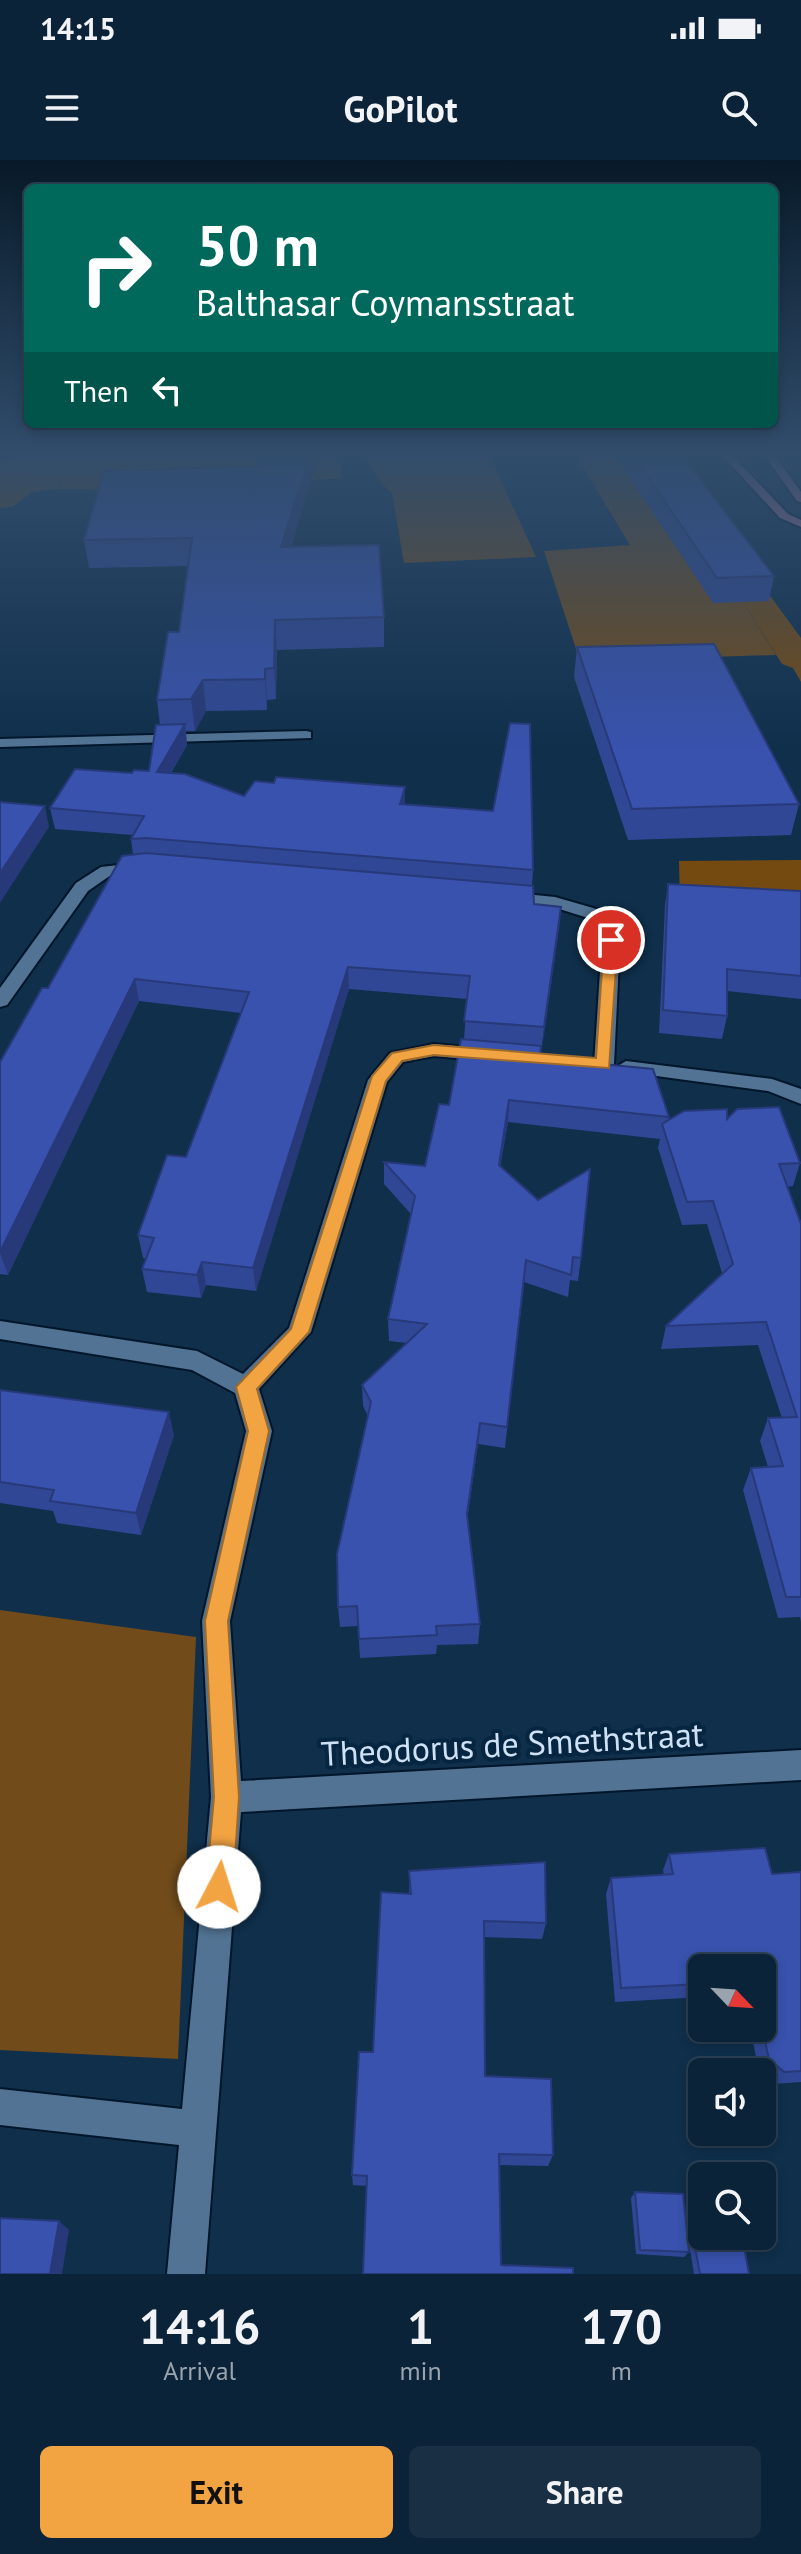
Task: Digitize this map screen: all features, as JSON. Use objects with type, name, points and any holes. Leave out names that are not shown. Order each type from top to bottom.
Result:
[{"type":"street","points":[[0,743],[306,735]]},
{"type":"street","points":[[0,1001],[82,887],[107,871],[165,868]]},
{"type":"street","points":[[493,896],[555,902],[594,914],[611,940],[596,1064],[772,1085],[801,1097]]},
{"type":"street","points":[[246,1387],[299,1332],[378,1080],[397,1057],[434,1050],[511,1056]]},
{"type":"street","points":[[0,1330],[197,1361],[246,1387],[259,1431],[216,1621],[227,1797],[186,2274]]},
{"type":"street","name":"Theodorus de Smethstraat","points":[[227,1797],[801,1765]]},
{"type":"street","points":[[0,2107],[200,2129]]},
{"type":"shaded area","points":[[402,551],[533,551],[536,557],[404,563]]},
{"type":"shaded area","points":[[544,551],[711,551],[776,655],[580,661]]},
{"type":"shaded area","points":[[710,551],[737,551],[801,638],[801,682],[793,668],[782,664]]},
{"type":"shaded area","points":[[801,860],[801,917],[680,906],[679,861]]},
{"type":"shaded area","points":[[0,1610],[196,1637],[178,2059],[0,2050]]},
{"type":"building","points":[[190,551],[379,551],[384,617],[275,620],[274,668],[265,669],[265,679],[203,680],[191,699],[157,700],[168,632],[179,632]]},
{"type":"building","points":[[698,551],[755,551],[774,576],[717,578]]},
{"type":"building","points":[[714,644],[799,804],[632,809],[577,647]]},
{"type":"building","points":[[510,723],[530,724],[533,870],[131,839],[144,816],[50,808],[75,769],[132,773],[134,770],[149,771],[156,725],[185,724],[157,772],[185,774],[244,796],[255,781],[274,783],[276,777],[405,787],[400,804],[493,811]]},
{"type":"building","points":[[0,802],[45,806],[0,873]]},
{"type":"building","points":[[146,853],[533,886],[534,904],[561,907],[544,1027],[464,1021],[470,976],[348,967],[253,1268],[202,1262],[197,1275],[142,1269],[154,1238],[138,1235],[167,1155],[186,1157],[249,992],[135,979],[0,1252],[0,1062],[42,988],[48,988],[122,856]]},
{"type":"building","points":[[668,884],[801,891],[801,976],[727,969],[727,1016],[663,1010]]},
{"type":"building","points":[[461,1039],[541,1046],[540,1058],[653,1069],[669,1117],[509,1100],[499,1165],[538,1200],[590,1169],[581,1258],[573,1257],[571,1275],[526,1260],[507,1427],[480,1423],[467,1514],[480,1624],[436,1626],[437,1635],[359,1639],[357,1606],[338,1607],[337,1554],[371,1402],[362,1385],[427,1324],[388,1319],[415,1196],[384,1162],[425,1166],[439,1104],[449,1105]]},
{"type":"building","points":[[779,1107],[800,1163],[779,1164],[801,1224],[801,1597],[786,1597],[751,1468],[783,1466],[768,1418],[797,1417],[766,1322],[666,1326],[733,1264],[713,1201],[687,1202],[662,1124],[684,1111],[727,1109],[727,1119],[737,1109]]},
{"type":"building","points":[[0,1390],[169,1412],[136,1513],[50,1501],[54,1490],[0,1482]]},
{"type":"building","points":[[765,1848],[772,1874],[801,1872],[801,2071],[784,2072],[776,2065],[776,2058],[769,2058],[765,2042],[776,2042],[776,1954],[688,1954],[688,1985],[621,1988],[611,1878],[673,1874],[669,1854]]},
{"type":"building","points":[[545,1862],[546,1923],[484,1921],[485,2076],[551,2079],[553,2155],[499,2154],[501,2265],[573,2268],[573,2274],[363,2274],[367,2176],[352,2175],[359,2052],[373,2052],[381,1892],[411,1894],[409,1871]]},
{"type":"building","points":[[635,2192],[683,2194],[689,2252],[640,2250]]},
{"type":"building","points":[[0,2218],[59,2221],[50,2274],[0,2274]]},
{"type":"building","points":[[695,2250],[745,2250],[749,2274],[700,2274]]},
{"type":"route","points":[[219,1887],[227,1797],[216,1621],[259,1431],[246,1387],[299,1332],[378,1080],[397,1057],[434,1050],[604,1064],[611,940]]}]
